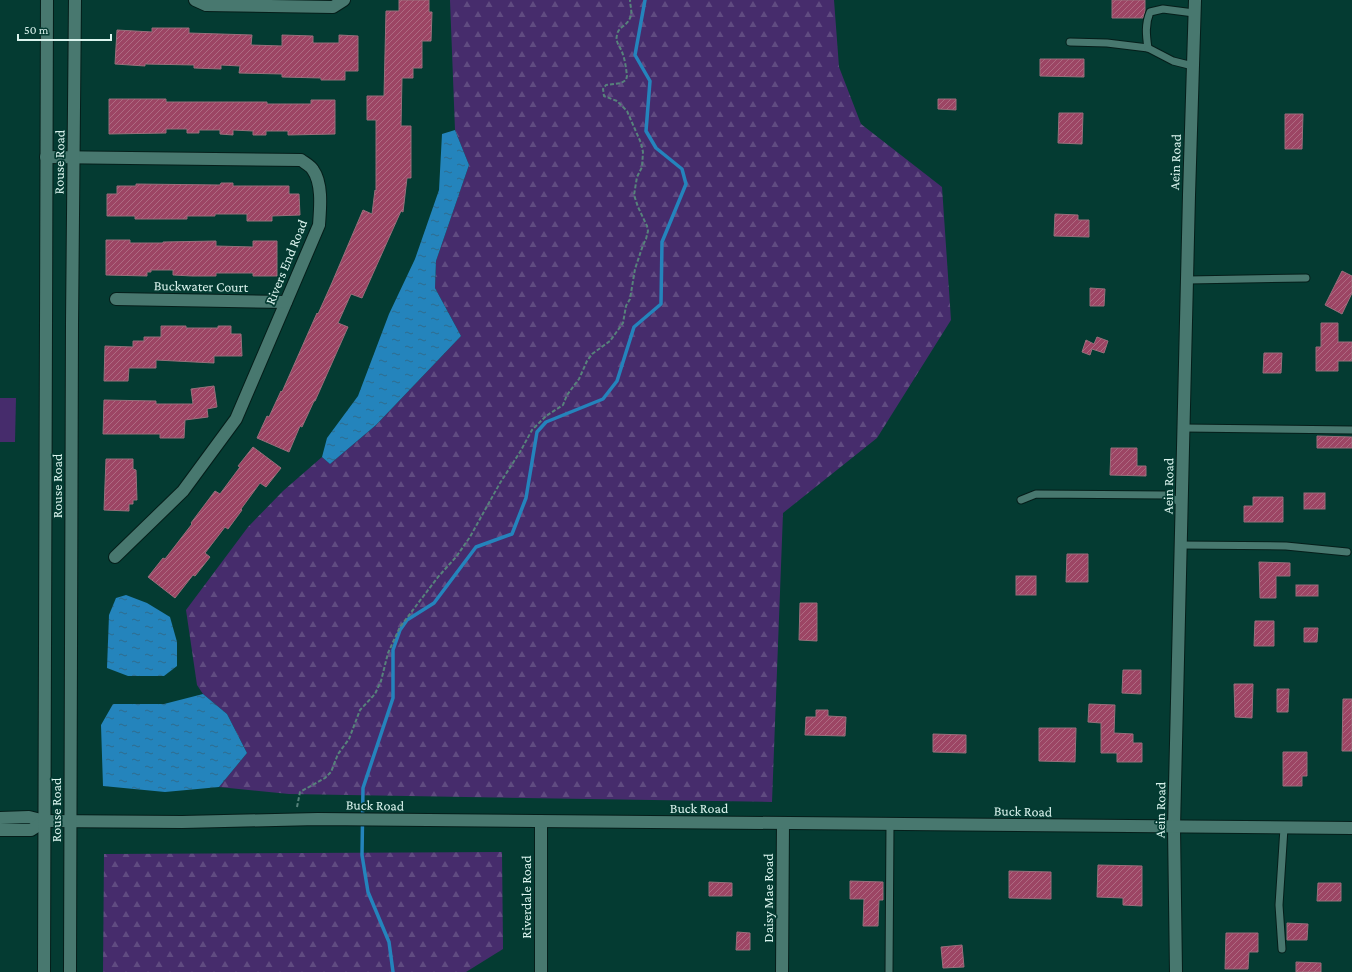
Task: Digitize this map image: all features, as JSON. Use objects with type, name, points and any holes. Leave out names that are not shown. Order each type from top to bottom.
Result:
[{"type":"street","name":"Rouse Road","points":[[44,972],[47,0]]},
{"type":"street","name":"Rouse Road","points":[[70,972],[72,324],[75,0]]},
{"type":"street","points":[[195,0],[206,5],[333,7],[344,0]]},
{"type":"street","name":"Aein Road","points":[[1176,972],[1174,828],[1194,0]]},
{"type":"street","name":"Rivers End Road","points":[[46,157],[301,160],[313,170],[319,187],[319,226],[236,419],[183,491],[115,556]]},
{"type":"street","name":"Buckwater Court","points":[[116,299],[286,302]]},
{"type":"street","name":"Buck Road","points":[[0,818],[30,817],[45,821],[182,822],[318,820],[890,824],[1174,828],[1352,828]]},
{"type":"street","name":"Buck Road","points":[[0,830],[30,830],[45,821]]},
{"type":"street","name":"Riverdale Road","points":[[541,822],[541,972]]},
{"type":"street","name":"Daisy Mae Road","points":[[782,972],[783,824]]},
{"type":"lane","points":[[1148,48],[1146,38],[1146,20],[1150,12],[1163,9],[1194,13]]},
{"type":"lane","points":[[1070,42],[1107,42],[1148,48],[1173,61],[1193,66]]},
{"type":"lane","points":[[1188,280],[1306,278]]},
{"type":"lane","points":[[1184,428],[1352,430]]},
{"type":"lane","points":[[1021,500],[1036,494],[1165,495],[1182,503]]},
{"type":"lane","points":[[1181,545],[1286,546],[1347,552]]},
{"type":"lane","points":[[889,972],[890,824]]},
{"type":"lane","points":[[1282,949],[1279,905],[1284,828]]},
{"type":"path","points":[[297,810],[297,799],[300,792],[325,778],[331,772],[338,754],[349,739],[360,710],[375,694],[381,681],[388,653],[400,627],[470,537],[520,452],[528,435],[537,424],[563,405],[579,379],[589,358],[610,340],[623,324],[626,306],[630,299],[635,269],[648,231],[634,195],[637,177],[642,167],[643,152],[641,143],[627,111],[617,101],[604,96],[604,90],[606,85],[621,83],[626,80],[627,76],[622,50],[617,44],[616,35],[620,28],[628,23],[630,19],[632,10],[630,0]]},
{"type":"green space","points":[[450,0],[834,0],[839,67],[861,124],[942,187],[951,320],[877,438],[783,513],[772,802],[289,794],[219,787],[247,753],[227,714],[203,694],[197,685],[186,610],[248,527],[283,491],[322,457],[330,464],[376,425],[461,336],[435,288],[436,261],[469,165],[455,130]]},
{"type":"green space","points":[[0,398],[16,398],[15,442],[0,442]]},
{"type":"green space","points":[[502,852],[503,949],[466,972],[103,972],[104,854]]},
{"type":"water","points":[[455,130],[469,165],[436,261],[435,288],[461,336],[376,425],[330,464],[322,457],[327,438],[358,396],[389,314],[415,259],[439,190],[442,134]]},
{"type":"water","points":[[126,595],[147,603],[170,617],[177,642],[177,666],[164,676],[128,676],[107,668],[109,615],[116,598]]},
{"type":"water","points":[[203,694],[227,714],[247,753],[219,787],[165,792],[103,786],[101,725],[113,704],[164,704]]},
{"type":"building","points":[[399,0],[429,0],[429,12],[432,12],[431,41],[422,41],[422,68],[413,68],[413,78],[402,78],[401,126],[411,126],[411,178],[407,178],[403,212],[401,211],[362,298],[351,294],[338,323],[348,327],[315,401],[302,427],[300,426],[289,452],[257,438],[267,416],[269,417],[281,391],[282,392],[331,285],[363,210],[372,214],[375,190],[376,191],[376,120],[367,120],[367,96],[384,96],[386,11],[399,11]]},
{"type":"building","points":[[1112,0],[1145,0],[1145,11],[1143,18],[1112,18]]},
{"type":"building","points":[[152,28],[189,28],[189,33],[252,35],[251,45],[282,46],[282,35],[313,36],[313,43],[339,43],[339,35],[358,36],[358,71],[345,71],[345,80],[321,80],[321,78],[282,77],[282,74],[239,73],[240,66],[221,65],[221,69],[194,68],[194,65],[145,64],[145,66],[115,64],[117,30],[152,32]]},
{"type":"building","points":[[1040,59],[1084,59],[1084,77],[1040,76]]},
{"type":"building","points":[[109,99],[166,99],[166,102],[267,102],[267,104],[311,104],[311,100],[335,100],[335,134],[288,135],[288,131],[266,131],[266,135],[253,135],[253,131],[233,130],[233,135],[220,134],[220,130],[199,130],[199,133],[187,133],[187,129],[166,129],[166,133],[109,134]]},
{"type":"building","points":[[938,99],[956,99],[956,110],[938,109]]},
{"type":"building","points":[[1059,113],[1083,113],[1082,144],[1058,143]]},
{"type":"building","points":[[1285,114],[1303,114],[1302,149],[1285,149]]},
{"type":"building","points":[[221,183],[233,183],[233,186],[289,186],[289,194],[299,194],[300,215],[272,216],[272,221],[247,221],[247,214],[187,216],[187,219],[135,219],[135,216],[107,216],[107,194],[117,194],[117,186],[136,186],[136,184],[220,185]]},
{"type":"building","points":[[1055,214],[1078,215],[1078,220],[1089,220],[1089,237],[1054,236]]},
{"type":"building","points":[[106,240],[130,240],[130,243],[216,241],[216,246],[253,247],[253,241],[277,241],[277,276],[253,276],[253,273],[216,273],[216,276],[173,275],[173,270],[151,270],[151,272],[147,272],[147,276],[106,275]]},
{"type":"building","points":[[1342,271],[1352,276],[1352,293],[1342,314],[1325,305]]},
{"type":"building","points":[[1090,288],[1105,289],[1104,306],[1090,306]]},
{"type":"building","points":[[1321,323],[1338,323],[1338,342],[1352,342],[1352,361],[1338,361],[1338,371],[1316,371],[1316,347],[1321,347]]},
{"type":"building","points":[[161,326],[218,328],[218,326],[231,326],[231,334],[241,334],[242,356],[214,356],[214,363],[156,360],[156,368],[129,368],[128,381],[104,381],[105,346],[133,347],[133,341],[144,341],[144,337],[161,337]]},
{"type":"building","points":[[1097,337],[1108,341],[1104,353],[1092,349],[1090,355],[1082,352],[1086,340],[1094,344]]},
{"type":"building","points":[[1264,353],[1282,353],[1281,373],[1263,373]]},
{"type":"building","points":[[214,386],[217,407],[207,409],[208,417],[185,420],[184,438],[160,438],[160,434],[103,434],[104,400],[156,401],[156,404],[193,404],[191,389]]},
{"type":"building","points":[[1317,436],[1352,437],[1352,448],[1317,448]]},
{"type":"building","points":[[253,447],[281,468],[266,487],[260,483],[228,529],[225,527],[205,553],[210,557],[195,576],[193,575],[175,598],[148,577],[163,558],[165,559],[215,491],[220,494],[240,467],[238,466]]},
{"type":"building","points":[[1111,448],[1137,448],[1137,466],[1146,466],[1146,476],[1110,475]]},
{"type":"building","points":[[106,459],[133,459],[133,469],[136,470],[137,500],[133,500],[133,504],[129,504],[129,511],[104,510]]},
{"type":"building","points":[[1304,493],[1325,493],[1325,509],[1304,509]]},
{"type":"building","points":[[1253,497],[1283,497],[1283,522],[1244,522],[1244,506],[1253,506]]},
{"type":"building","points":[[1067,554],[1088,554],[1088,582],[1066,582]]},
{"type":"building","points":[[1259,562],[1290,563],[1290,576],[1276,576],[1276,598],[1260,598]]},
{"type":"building","points":[[1016,576],[1036,576],[1036,595],[1016,595]]},
{"type":"building","points":[[1296,585],[1318,585],[1318,596],[1296,596]]},
{"type":"building","points":[[800,603],[817,603],[817,641],[799,640]]},
{"type":"building","points":[[1255,621],[1274,621],[1274,646],[1254,646]]},
{"type":"building","points":[[1304,628],[1318,628],[1317,642],[1304,642]]},
{"type":"building","points":[[1123,670],[1141,670],[1141,694],[1122,693]]},
{"type":"building","points":[[1234,684],[1253,684],[1252,718],[1235,717]]},
{"type":"building","points":[[1277,689],[1289,689],[1288,712],[1277,712]]},
{"type":"building","points":[[1343,699],[1352,699],[1352,751],[1342,751]]},
{"type":"building","points":[[1089,704],[1115,705],[1114,733],[1133,734],[1133,743],[1142,743],[1142,762],[1117,762],[1117,753],[1101,753],[1101,723],[1088,722]]},
{"type":"building","points":[[816,710],[828,710],[828,716],[846,717],[845,736],[805,735],[806,717],[816,717]]},
{"type":"building","points":[[1039,728],[1076,728],[1075,762],[1039,761]]},
{"type":"building","points":[[933,734],[966,735],[966,753],[933,752]]},
{"type":"building","points":[[1283,752],[1307,752],[1307,776],[1302,776],[1302,786],[1283,786]]},
{"type":"building","points":[[1098,865],[1142,866],[1142,906],[1123,905],[1123,898],[1097,897]]},
{"type":"building","points":[[1009,871],[1051,872],[1051,899],[1009,898]]},
{"type":"building","points":[[850,881],[883,882],[883,900],[879,900],[878,926],[863,926],[864,899],[850,899]]},
{"type":"building","points":[[709,882],[732,883],[732,896],[709,896]]},
{"type":"building","points":[[1318,883],[1341,883],[1341,901],[1317,901]]},
{"type":"building","points":[[1287,923],[1308,924],[1307,940],[1287,940]]},
{"type":"building","points":[[737,932],[750,933],[750,950],[736,950]]},
{"type":"building","points":[[1226,933],[1258,933],[1258,952],[1249,952],[1248,969],[1225,969]]},
{"type":"building","points":[[962,945],[964,967],[943,968],[941,947]]},
{"type":"building","points":[[1296,962],[1321,963],[1321,972],[1296,972]]},
{"type":"waterway","points":[[393,972],[389,942],[368,892],[362,855],[363,788],[393,698],[393,650],[400,630],[407,620],[434,603],[476,547],[512,534],[526,498],[537,432],[546,422],[603,399],[617,381],[634,327],[661,304],[662,242],[686,184],[682,169],[656,148],[646,131],[650,81],[635,55],[645,0]]}]
